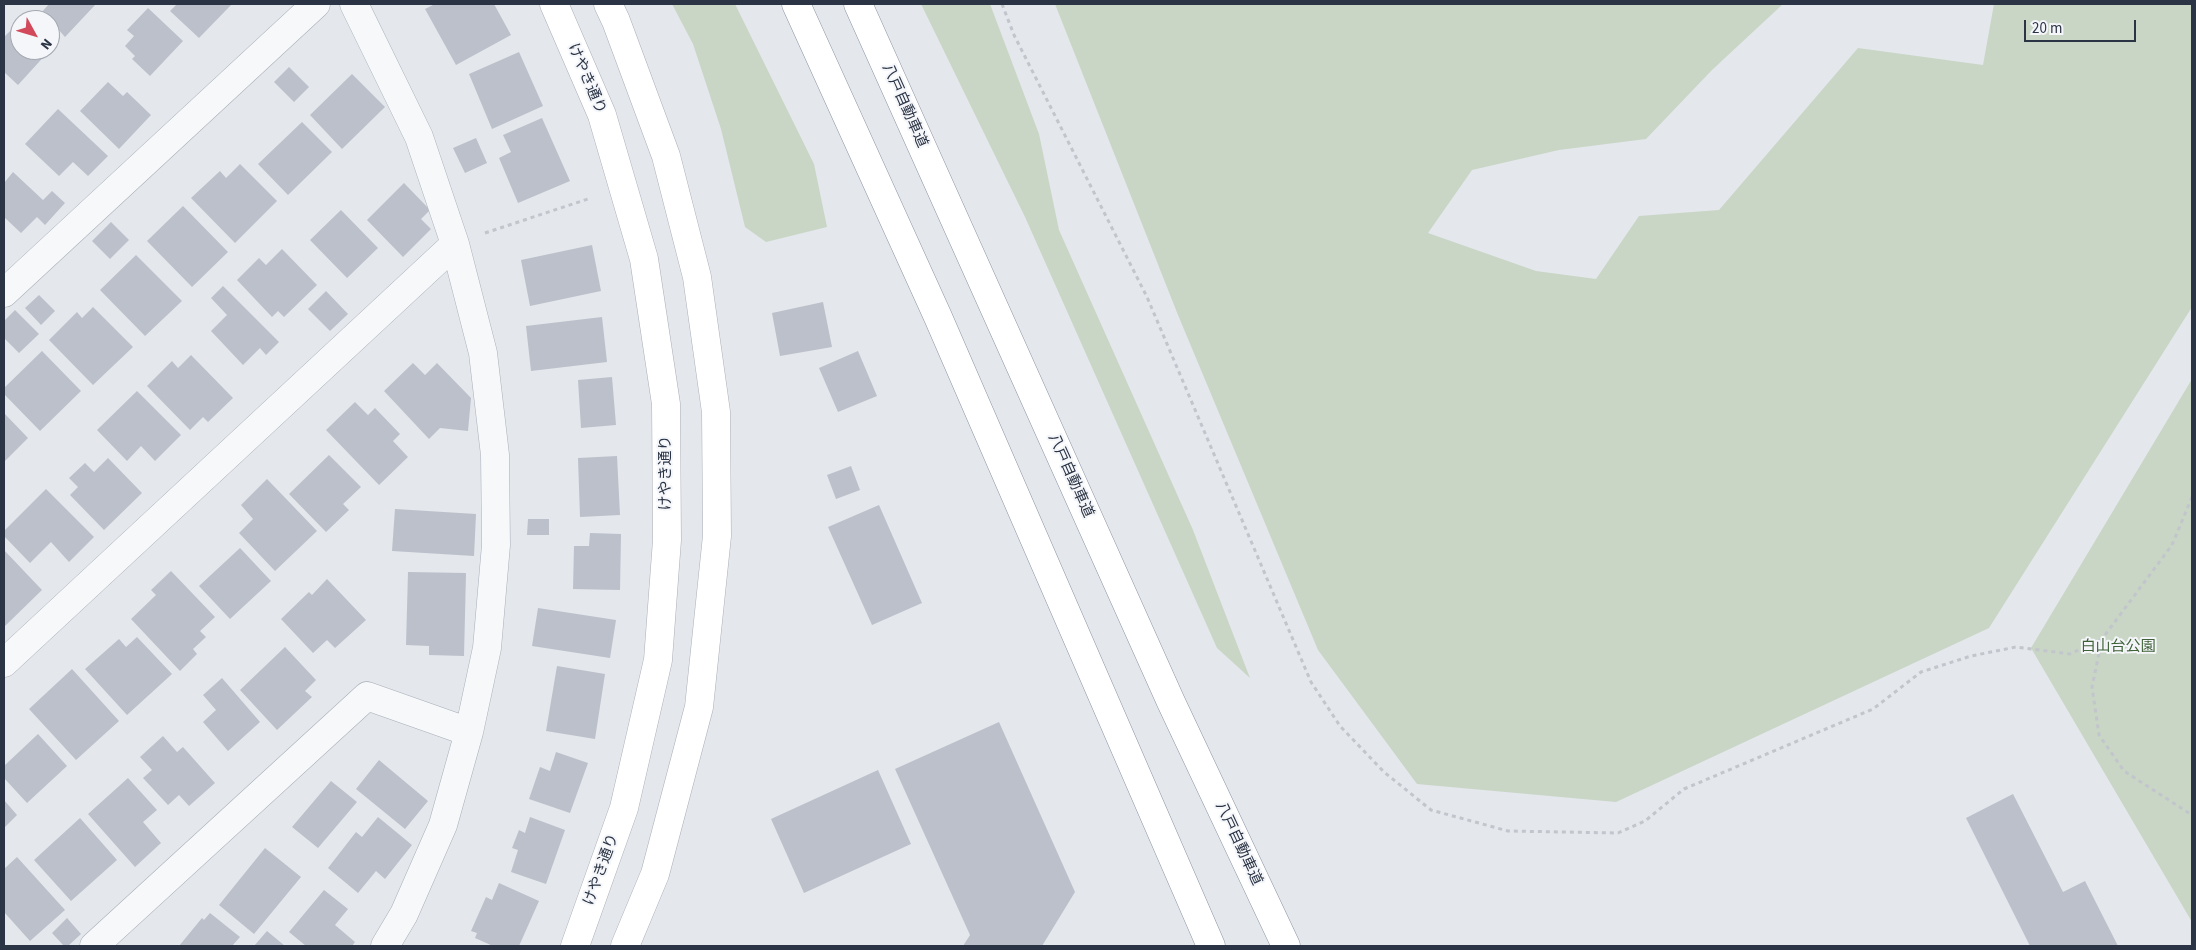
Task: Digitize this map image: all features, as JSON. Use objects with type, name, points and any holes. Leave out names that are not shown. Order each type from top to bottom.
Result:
[{"type":"main road","name":"けやき通り","points":[[554,4],[602,114],[644,259],[666,404],[667,540],[658,660],[624,808],[575,946]]},
{"type":"main road","points":[[608,4],[666,156],[697,278],[716,412],[717,536],[700,708],[655,874],[625,946]]},
{"type":"main road","points":[[796,4],[938,317],[1211,946]]},
{"type":"main road","name":"八戸自動車道","points":[[858,4],[1171,702],[1286,946]]},
{"type":"street","points":[[4,293],[316,4]]},
{"type":"street","points":[[354,4],[419,138],[455,244],[484,353],[495,455],[496,544],[486,648],[469,732],[443,825],[404,914],[385,946]]},
{"type":"street","points":[[4,663],[455,244]]},
{"type":"street","points":[[94,946],[367,696],[469,732]]},
{"type":"path","points":[[1002,4],[1014,35],[1147,297],[1311,682],[1340,726],[1384,772],[1431,810],[1508,831],[1618,833],[1645,821],[1684,789],[1874,709],[1921,672],[1971,656],[2016,647],[2070,654],[2102,639]]},
{"type":"path","points":[[455,244],[591,198]]},
{"type":"path","points":[[2192,497],[2172,545],[2102,639],[2092,687],[2099,735],[2124,771],[2192,815]]},
{"type":"green space","points":[[672,4],[735,4],[814,164],[827,227],[766,242],[745,227],[721,129],[693,44]]},
{"type":"green space","points":[[921,4],[990,4],[1039,134],[1059,230],[1193,530],[1250,678],[1217,648],[1025,217]]},
{"type":"green space","points":[[1055,4],[1783,4],[1712,70],[1646,139],[1559,150],[1472,170],[1428,233],[1536,271],[1596,279],[1639,216],[1719,210],[1858,48],[1983,65],[1994,4],[2192,4],[2192,307],[1989,628],[1616,802],[1417,784],[1318,650],[1178,315]]},
{"type":"green space","name":"白山台公園","points":[[2192,379],[2192,922],[2031,648]]},
{"type":"building","points":[[49,4],[96,4],[65,37],[60,31],[60,10],[44,10]]},
{"type":"building","points":[[177,4],[232,4],[199,38],[170,11]]},
{"type":"building","points":[[435,4],[494,4],[511,35],[456,65],[425,9]]},
{"type":"building","points":[[148,8],[183,41],[150,76],[132,59],[135,56],[125,46],[134,36],[127,30]]},
{"type":"building","points":[[10,31],[10,60],[41,60],[18,85],[4,72],[4,37]]},
{"type":"building","points":[[519,52],[543,106],[492,129],[469,74]]},
{"type":"building","points":[[289,67],[309,87],[294,102],[274,82]]},
{"type":"building","points":[[352,74],[385,107],[342,149],[310,115]]},
{"type":"building","points":[[108,82],[123,96],[127,92],[151,115],[119,149],[80,111]]},
{"type":"building","points":[[58,109],[108,156],[88,176],[73,162],[59,176],[25,144]]},
{"type":"building","points":[[542,118],[570,181],[518,203],[499,158],[511,152],[503,135]]},
{"type":"building","points":[[302,122],[332,152],[288,195],[258,164]]},
{"type":"building","points":[[476,138],[487,163],[465,173],[453,148]]},
{"type":"building","points":[[240,164],[277,201],[235,243],[191,198],[220,171],[226,178]]},
{"type":"building","points":[[13,172],[43,200],[52,191],[65,203],[45,225],[37,217],[21,233],[4,217],[4,183]]},
{"type":"building","points":[[404,183],[430,210],[421,219],[431,229],[403,257],[367,220]]},
{"type":"building","points":[[183,206],[228,252],[192,287],[147,241]]},
{"type":"building","points":[[341,210],[378,248],[347,278],[310,240]]},
{"type":"building","points":[[111,222],[129,240],[110,259],[92,241]]},
{"type":"building","points":[[592,245],[601,291],[530,306],[521,260]]},
{"type":"building","points":[[282,249],[317,285],[284,317],[278,311],[272,317],[237,280],[259,258],[266,265]]},
{"type":"building","points":[[136,255],[182,301],[145,336],[100,290]]},
{"type":"building","points":[[223,286],[279,342],[266,355],[260,348],[243,365],[211,331],[227,315],[211,298]]},
{"type":"building","points":[[326,291],[348,314],[330,331],[308,309]]},
{"type":"building","points":[[39,295],[55,311],[41,325],[25,308]]},
{"type":"building","points":[[823,302],[832,347],[780,356],[772,313]]},
{"type":"building","points":[[93,307],[133,347],[93,385],[49,340],[77,312],[82,318]]},
{"type":"building","points":[[15,310],[39,334],[19,353],[4,338],[4,321]]},
{"type":"building","points":[[602,317],[607,362],[531,371],[526,326]]},
{"type":"building","points":[[42,351],[81,391],[40,431],[4,394],[4,388]]},
{"type":"building","points":[[858,351],[877,396],[838,412],[819,368]]},
{"type":"building","points":[[191,355],[233,398],[208,422],[203,417],[190,430],[147,386],[172,361],[178,368]]},
{"type":"building","points":[[413,363],[425,375],[437,363],[471,398],[468,431],[440,428],[429,439],[384,391]]},
{"type":"building","points":[[612,377],[616,425],[581,428],[578,380]]},
{"type":"building","points":[[137,391],[181,435],[155,461],[141,446],[127,461],[97,430]]},
{"type":"building","points":[[355,402],[368,415],[375,408],[400,434],[393,441],[408,457],[379,485],[326,430]]},
{"type":"building","points":[[4,413],[28,438],[4,462]]},
{"type":"building","points":[[329,455],[361,487],[343,504],[349,510],[326,532],[289,494]]},
{"type":"building","points":[[617,456],[620,515],[580,517],[578,458]]},
{"type":"building","points":[[108,458],[142,493],[104,530],[70,495],[78,487],[69,478],[85,463],[94,472]]},
{"type":"building","points":[[851,466],[860,490],[836,499],[827,475]]},
{"type":"building","points":[[267,479],[317,531],[275,571],[239,533],[253,519],[241,505]]},
{"type":"building","points":[[46,489],[94,537],[69,562],[51,542],[30,563],[4,536],[4,531]]},
{"type":"building","points":[[879,505],[922,603],[872,625],[828,527]]},
{"type":"building","points":[[395,509],[476,514],[474,556],[392,551]]},
{"type":"building","points":[[528,519],[549,519],[549,535],[527,535]]},
{"type":"building","points":[[590,533],[621,534],[620,590],[573,589],[574,546],[589,546]]},
{"type":"building","points":[[240,548],[271,581],[230,619],[199,586]]},
{"type":"building","points":[[4,550],[42,590],[4,627]]},
{"type":"building","points":[[171,571],[215,617],[200,631],[206,637],[193,649],[197,654],[180,671],[131,619],[156,595],[151,590]]},
{"type":"building","points":[[408,572],[466,573],[464,656],[429,655],[429,646],[406,645]]},
{"type":"building","points":[[327,579],[366,620],[335,648],[327,640],[313,653],[281,619],[309,592],[312,595]]},
{"type":"building","points":[[538,608],[616,620],[610,658],[532,646]]},
{"type":"building","points":[[137,637],[172,674],[127,715],[85,669],[119,639],[126,647]]},
{"type":"building","points":[[285,647],[316,680],[305,691],[312,697],[277,730],[240,690]]},
{"type":"building","points":[[557,666],[605,674],[595,739],[546,731]]},
{"type":"building","points":[[72,669],[119,721],[76,760],[29,709]]},
{"type":"building","points":[[222,678],[260,722],[228,751],[203,722],[216,710],[203,695]]},
{"type":"building","points":[[999,722],[1075,892],[1042,946],[963,946],[970,935],[895,769]]},
{"type":"building","points":[[38,734],[67,766],[27,803],[4,778],[4,766]]},
{"type":"building","points":[[163,736],[177,752],[183,747],[215,783],[189,806],[179,795],[168,805],[143,778],[152,770],[140,757]]},
{"type":"building","points":[[556,752],[588,763],[570,813],[529,799],[540,767],[550,771]]},
{"type":"building","points":[[379,760],[428,801],[405,829],[356,789]]},
{"type":"building","points":[[878,770],[911,844],[804,893],[771,819]]},
{"type":"building","points":[[128,778],[157,810],[143,822],[161,843],[135,867],[88,814]]},
{"type":"building","points":[[331,781],[357,802],[318,848],[292,827]]},
{"type":"building","points":[[2013,794],[2063,892],[2085,881],[2118,946],[2030,946],[1966,818]]},
{"type":"building","points":[[4,800],[17,815],[4,828]]},
{"type":"building","points":[[378,817],[412,845],[385,879],[376,871],[358,893],[328,868],[356,832],[362,837]]},
{"type":"building","points":[[530,817],[565,830],[546,884],[511,872],[518,850],[512,848],[519,830],[525,833]]},
{"type":"building","points":[[80,818],[117,860],[71,901],[34,860]]},
{"type":"building","points":[[265,848],[301,877],[254,934],[219,905]]},
{"type":"building","points":[[17,857],[65,910],[30,941],[4,912],[4,869]]},
{"type":"building","points":[[499,883],[539,901],[519,946],[493,946],[475,938],[477,933],[471,931],[486,897],[492,900]]},
{"type":"building","points":[[324,890],[348,909],[335,925],[355,942],[352,946],[306,946],[289,932]]},
{"type":"building","points":[[210,913],[240,937],[232,946],[179,946],[202,918],[204,920]]},
{"type":"building","points":[[67,918],[81,934],[68,946],[64,946],[52,933]]},
{"type":"building","points":[[267,931],[285,946],[254,946]]}]
